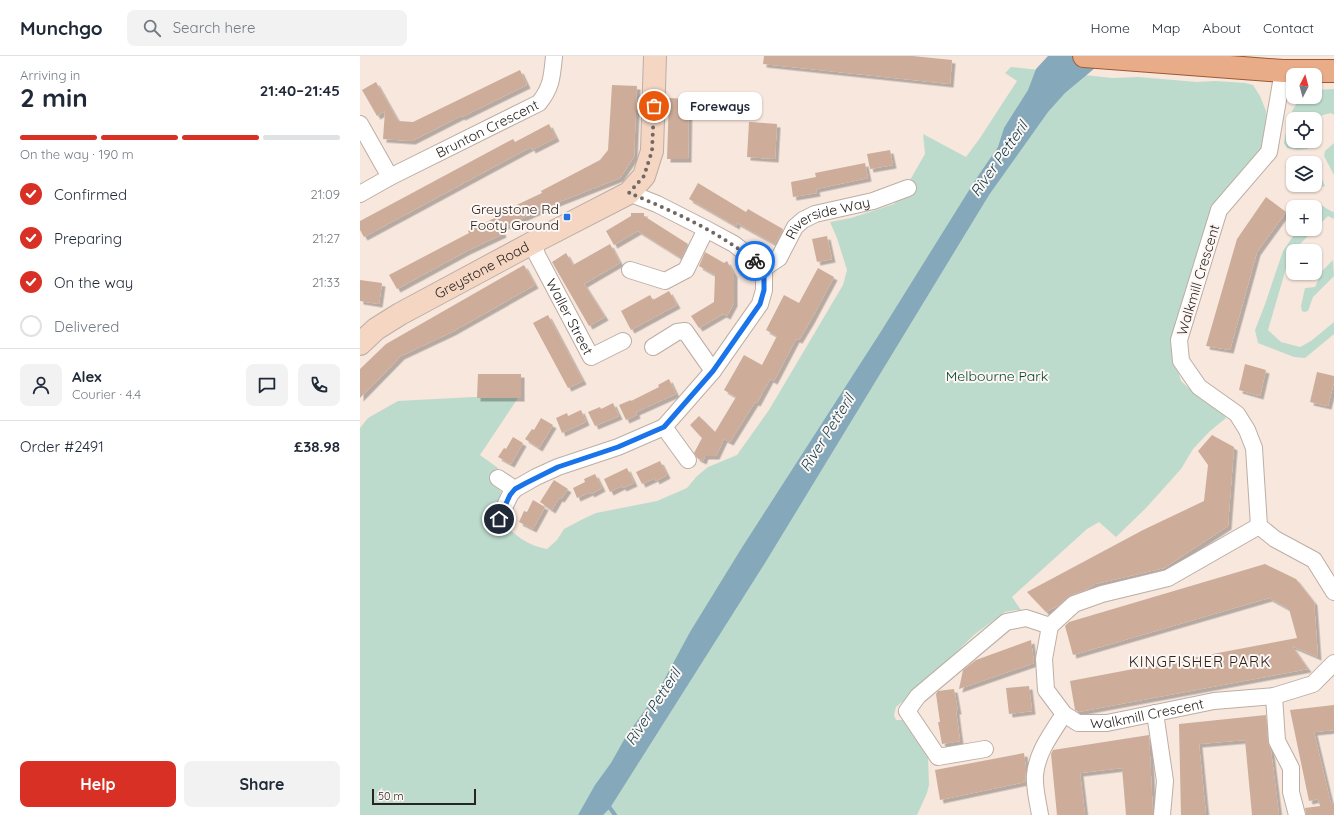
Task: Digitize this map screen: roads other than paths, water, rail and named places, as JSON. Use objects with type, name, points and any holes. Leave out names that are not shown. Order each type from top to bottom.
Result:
[{"type":"main road","points":[[1084,56],[1283,70],[1334,71]]},
{"type":"street","name":"Brunton Crescent","points":[[360,194],[390,177],[539,103],[546,94],[551,79],[554,56]]},
{"type":"street","name":"Greystone Road","points":[[361,340],[400,314],[629,193],[644,176],[652,151],[655,56]]},
{"type":"street","name":"Walkmill Crescent","points":[[1259,526],[1254,448],[1247,430],[1237,414],[1199,387],[1181,361],[1179,340],[1220,210],[1269,152],[1283,70]]},
{"type":"street","points":[[360,124],[390,177]]},
{"type":"street","name":"Riverside Way","points":[[764,268],[779,258],[795,227],[803,220],[815,214],[872,201],[908,188]]},
{"type":"street","points":[[499,519],[510,495],[515,489],[558,467],[618,447],[664,427],[713,371],[760,304],[764,290],[764,268],[734,244],[657,204],[629,193]]},
{"type":"street","points":[[630,270],[665,281],[686,270],[706,229]]},
{"type":"street","name":"Waller Street","points":[[534,242],[538,255],[590,357],[623,341]]},
{"type":"street","points":[[653,347],[677,332],[685,331],[713,371]]},
{"type":"street","points":[[664,427],[688,460]]},
{"type":"street","points":[[498,478],[515,489]]},
{"type":"street","points":[[985,749],[938,757],[908,711],[918,696],[1006,622],[1026,618],[1050,626],[1074,604],[1102,594],[1168,578],[1259,526],[1275,539],[1314,560],[1334,592]]},
{"type":"street","name":"Walkmill Crescent","points":[[1050,626],[1044,659],[1046,690],[1064,714],[1078,723],[1107,723],[1214,701],[1274,696],[1313,684],[1334,663]]},
{"type":"street","points":[[1274,696],[1277,741],[1291,768],[1291,792],[1297,815]]},
{"type":"street","points":[[1155,713],[1165,780],[1162,815]]},
{"type":"street","points":[[1040,815],[1035,775],[1041,751],[1064,714]]},
{"type":"water","name":"River Petteril","points":[[1048,56],[1105,56],[1101,63],[1065,93],[1048,112],[989,195],[765,563],[610,808],[603,815],[578,815],[625,738],[657,693],[690,632],[741,549],[880,333],[976,179],[998,147],[1004,128],[1028,90],[1036,69]]},
{"type":"waterway","points":[[606,806],[610,808],[615,815]]},
{"type":"place","name":"Foreways","points":[[654,106]]},
{"type":"place","name":"Greystone Rd Footy Ground","points":[[567,217]]},
{"type":"district","name":"KINGFISHER PARK","points":[[1200,662]]},
{"type":"park label","name":"Melbourne Park","points":[[997,376]]}]
